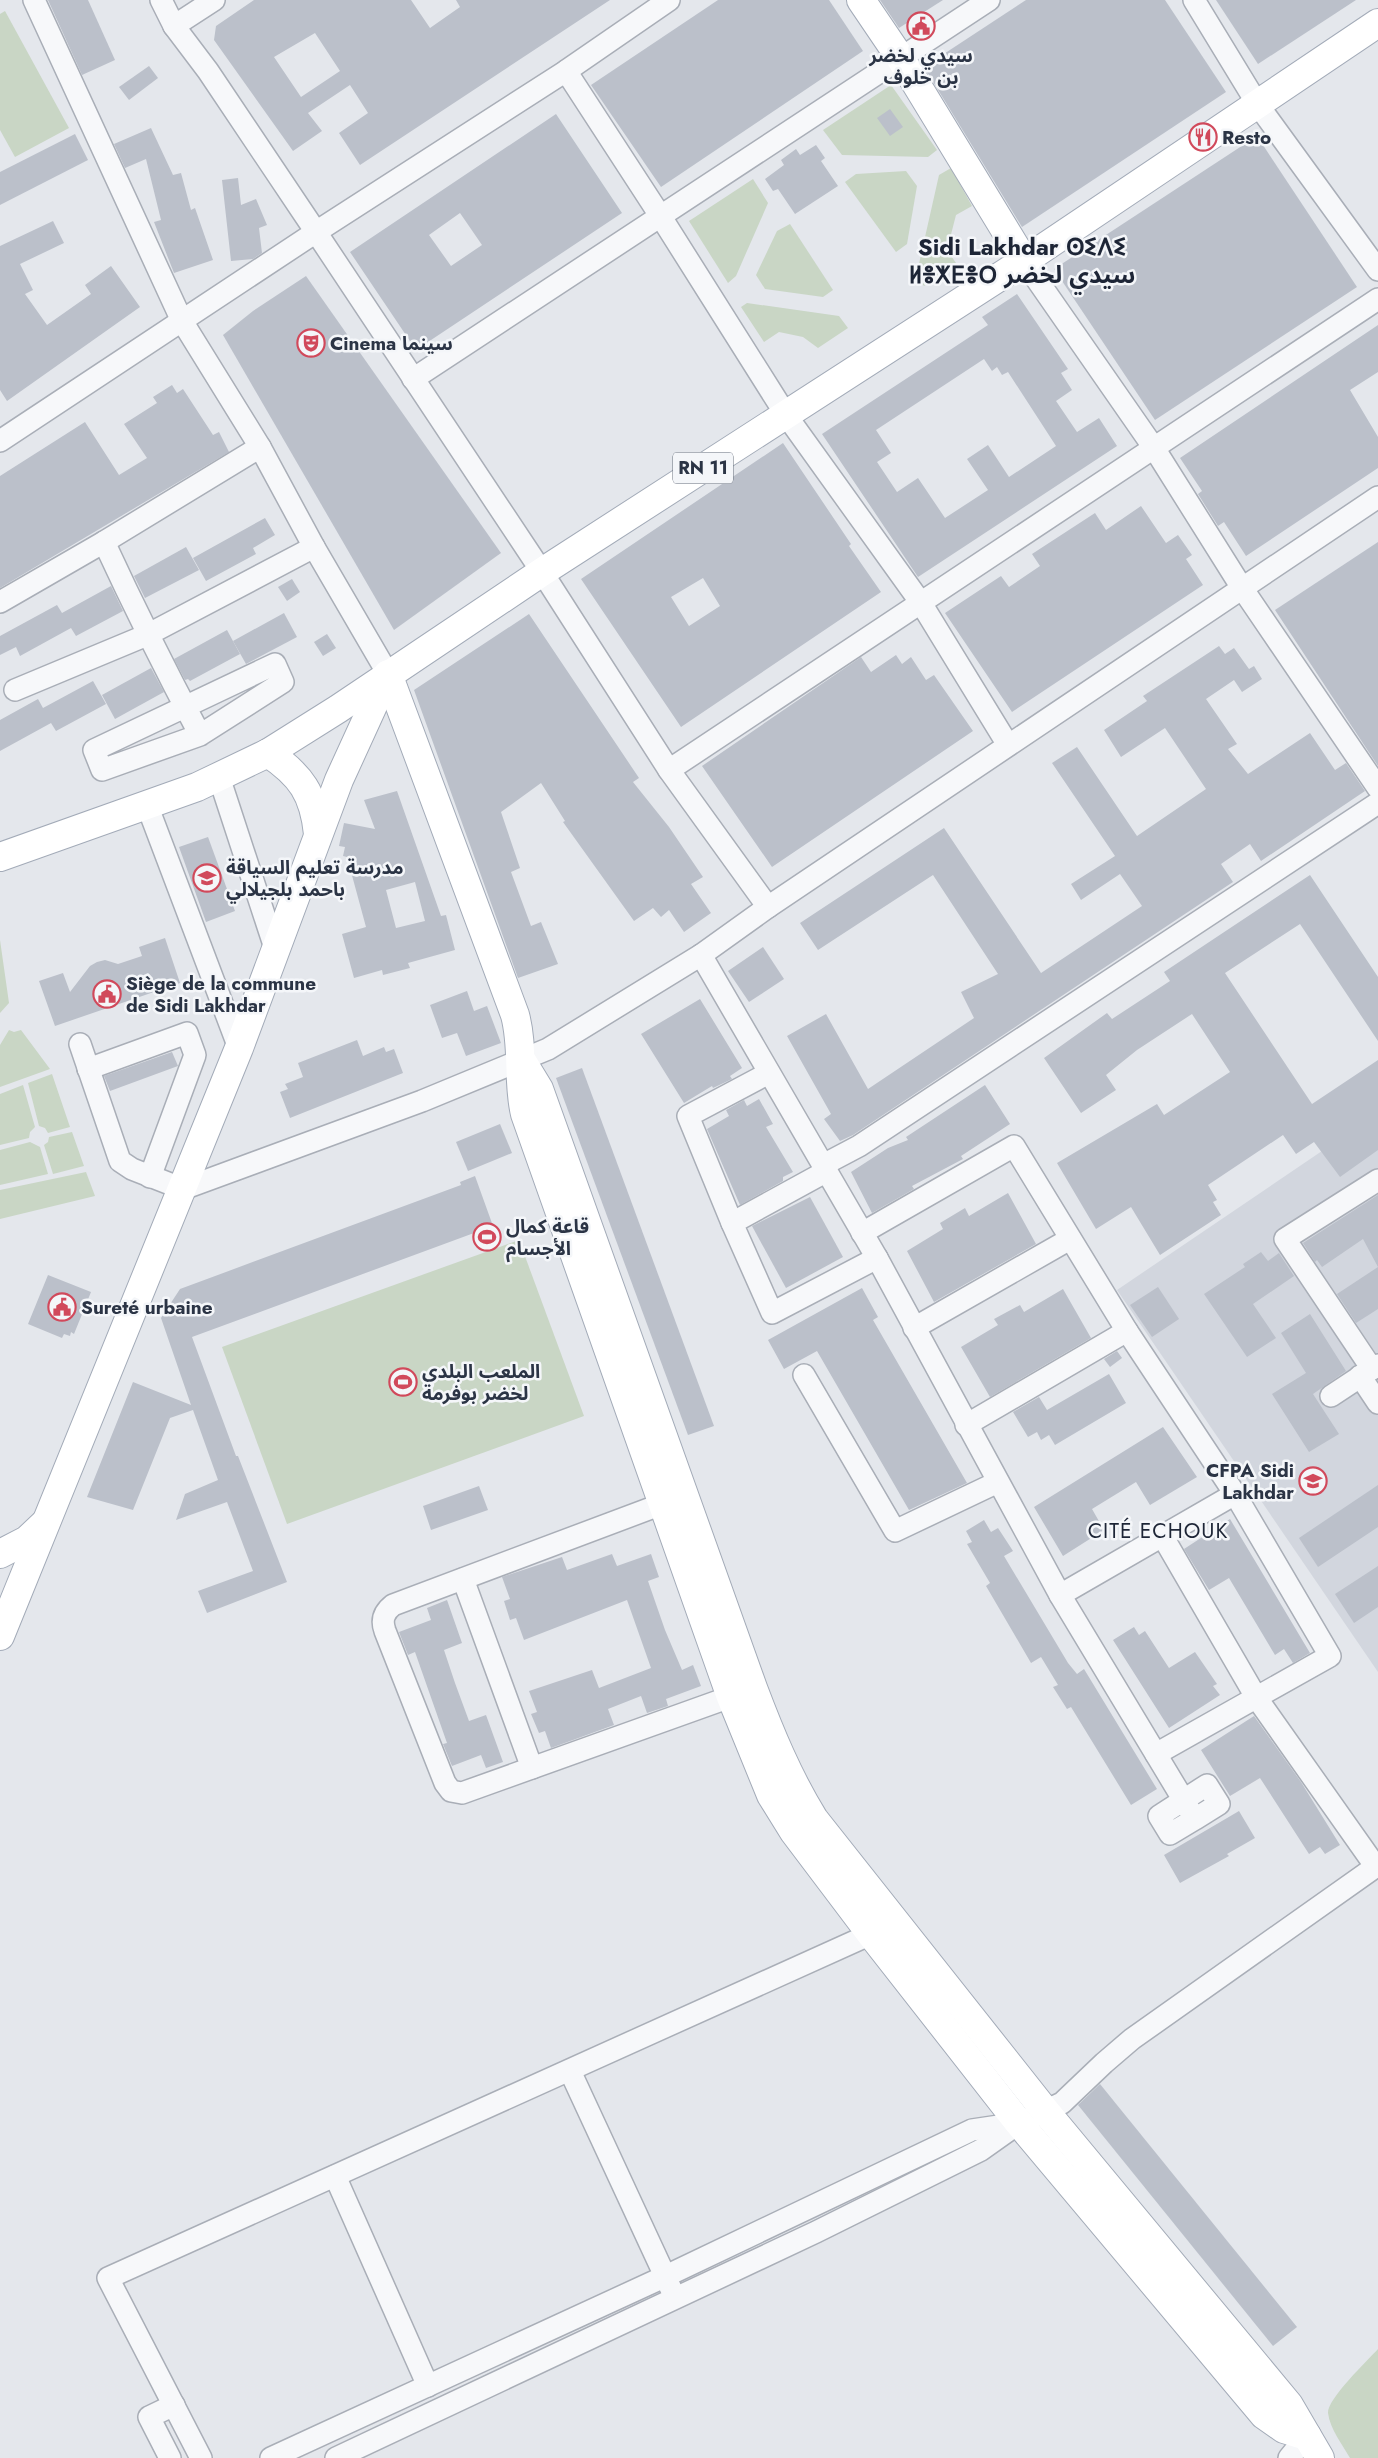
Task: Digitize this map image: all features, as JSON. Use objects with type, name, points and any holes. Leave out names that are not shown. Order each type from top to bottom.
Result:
[{"type":"main road","points":[[860,0],[901,59],[1024,261]]},
{"type":"main road","name":"RN 11","points":[[0,857],[147,805],[219,777],[268,752],[338,709],[542,572],[1024,261],[1378,23]]},
{"type":"main road","points":[[0,1636],[8,1590],[45,1523],[239,1048],[350,753],[388,674]]},
{"type":"main road","points":[[388,674],[515,1014],[519,1029],[522,1061],[520,1078],[525,1114],[662,1504],[742,1692],[814,1819],[1046,2112],[1289,2405],[1313,2447]]},
{"type":"main road","points":[[268,752],[285,764],[299,778],[310,795],[316,814],[318,834]]},
{"type":"main road","points":[[522,1061],[539,1089],[742,1692],[761,1775],[782,1814],[871,1934],[1019,2123],[1264,2415],[1313,2447]]},
{"type":"main road","points":[[0,1554],[26,1540],[45,1523]]},
{"type":"street","points":[[34,0],[182,321],[260,447],[314,547],[388,674]]},
{"type":"street","points":[[161,0],[174,26],[208,71],[316,232],[542,572],[669,770],[768,907]]},
{"type":"street","points":[[174,26],[214,0]]},
{"type":"street","points":[[0,441],[316,232],[566,71],[669,0]]},
{"type":"street","points":[[413,379],[989,0]]},
{"type":"street","points":[[1194,0],[1258,105],[1378,270]]},
{"type":"street","points":[[566,71],[786,415],[921,602],[1008,745]]},
{"type":"street","points":[[1024,261],[1154,448],[1242,588],[1378,788]]},
{"type":"street","points":[[669,770],[1378,300]]},
{"type":"street","points":[[0,602],[104,542],[260,447]]},
{"type":"street","points":[[96,1066],[120,1161],[150,1177],[183,1189],[422,1102],[522,1061],[555,1045],[701,955],[768,907],[1378,497]]},
{"type":"street","points":[[104,542],[147,635],[200,735]]},
{"type":"street","points":[[15,690],[147,635],[314,547]]},
{"type":"street","points":[[275,664],[283,682],[200,735],[102,770],[94,750],[275,664]]},
{"type":"street","points":[[219,777],[276,951]]},
{"type":"street","points":[[732,1223],[859,1146],[1378,803]]},
{"type":"street","points":[[147,805],[239,1048]]},
{"type":"street","points":[[701,955],[877,1258],[1060,1595],[1184,1800]]},
{"type":"street","points":[[80,1044],[96,1066],[108,1075],[168,1053],[163,1042],[187,1033],[195,1055],[150,1177]]},
{"type":"street","points":[[770,1073],[688,1116],[772,1313],[877,1258]]},
{"type":"street","points":[[862,1233],[1014,1146],[1127,1331],[1236,1494],[1330,1656],[1156,1754]]},
{"type":"street","points":[[1378,1180],[1285,1238],[1370,1370],[1378,1403]]},
{"type":"street","points":[[914,1328],[1070,1239]]},
{"type":"street","points":[[966,1425],[1127,1331]]},
{"type":"street","points":[[1331,1396],[1370,1370]]},
{"type":"street","points":[[804,1375],[895,1531],[998,1482]]},
{"type":"street","points":[[1060,1595],[1236,1494]]},
{"type":"street","points":[[662,1504],[393,1605],[385,1614],[383,1620],[384,1631],[445,1783],[451,1791],[462,1793],[742,1692]]},
{"type":"street","points":[[336,2458],[816,2232],[981,2150],[1019,2123],[1062,2103],[1104,2062],[1132,2039],[1377,1866],[1256,1697],[1163,1537]]},
{"type":"street","points":[[463,1579],[532,1768]]},
{"type":"street","points":[[1207,1785],[1219,1804],[1170,1834],[1158,1816],[1184,1800],[1207,1785]]},
{"type":"street","points":[[201,2458],[108,2278],[871,1934]]},
{"type":"street","points":[[570,2071],[675,2298]]},
{"type":"street","points":[[271,2458],[666,2276],[972,2130],[1019,2123]]},
{"type":"street","points":[[335,2176],[428,2386]]},
{"type":"street","points":[[170,2458],[149,2417],[174,2405]]},
{"type":"street","points":[[1289,2458],[1313,2447]]},
{"type":"shaded area","name":"CFPA Sidi Lakhdar","points":[[1378,1113],[1378,1672],[1117,1290]]},
{"type":"green space","points":[[5,11],[69,128],[15,157],[0,130],[0,14]]},
{"type":"green space","points":[[891,85],[937,150],[928,157],[842,155],[823,130]]},
{"type":"green space","points":[[951,168],[972,206],[956,215],[947,250],[956,263],[924,286],[916,277],[939,175]]},
{"type":"green space","points":[[906,171],[917,186],[907,244],[896,252],[845,182],[856,174]]},
{"type":"green space","points":[[753,179],[768,203],[736,276],[728,283],[689,221]]},
{"type":"green space","points":[[790,224],[833,290],[823,297],[765,289],[756,275],[777,231]]},
{"type":"green space","points":[[747,303],[839,316],[848,328],[818,348],[803,337],[779,332],[764,342],[741,307]]},
{"type":"green space","points":[[0,940],[9,1003],[0,1013]]},
{"type":"green space","points":[[9,1030],[14,1032],[21,1030],[50,1069],[0,1087],[0,1045]]},
{"type":"green space","points":[[52,1074],[70,1127],[48,1133],[45,1128],[39,1126],[28,1083]]},
{"type":"green space","points":[[23,1085],[35,1127],[30,1132],[29,1138],[0,1145],[0,1094]]},
{"type":"green space","points":[[72,1132],[84,1166],[53,1174],[44,1145],[48,1142],[49,1137]]},
{"type":"green space","points":[[30,1142],[40,1147],[48,1174],[0,1185],[0,1150]]},
{"type":"green space","points":[[86,1172],[95,1196],[0,1219],[0,1190]]},
{"type":"green space","name":"الملعب البلدي لخضر بوفرمة","points":[[519,1240],[584,1416],[287,1524],[222,1347]]},
{"type":"green space","points":[[1378,2349],[1378,2458],[1350,2458],[1331,2425],[1328,2413],[1329,2407],[1341,2389]]},
{"type":"building","points":[[48,0],[88,0],[115,60],[82,75]]},
{"type":"building","points":[[254,0],[411,0],[430,28],[460,7],[456,0],[610,0],[360,165],[339,133],[368,113],[350,85],[308,113],[322,131],[293,151],[214,40],[216,26]],"holes":[[[315,33],[340,71],[301,97],[274,57]]]},
{"type":"building","points":[[718,0],[829,0],[863,51],[661,187],[591,85]]},
{"type":"building","points":[[880,0],[943,0],[899,28]]},
{"type":"building","points":[[1026,0],[1165,0],[1226,92],[1022,227],[924,67]]},
{"type":"building","points":[[1216,0],[1356,0],[1258,64]]},
{"type":"building","points":[[149,66],[158,78],[129,100],[119,87]]},
{"type":"building","points":[[890,109],[903,127],[890,136],[877,118]]},
{"type":"building","points":[[556,114],[622,213],[416,350],[350,252]],"holes":[[[460,213],[482,245],[451,266],[429,235]]]},
{"type":"building","points":[[151,128],[173,175],[181,173],[191,210],[195,208],[213,260],[174,273],[154,222],[161,220],[146,159],[125,168],[114,144]]},
{"type":"building","points":[[75,134],[88,160],[0,205],[0,172]]},
{"type":"building","points":[[1257,136],[1357,287],[1155,420],[1054,269]]},
{"type":"building","points":[[816,145],[825,158],[821,161],[838,186],[795,214],[778,189],[773,191],[765,179],[784,165],[781,160],[796,149],[800,155]]},
{"type":"building","points":[[238,178],[241,205],[256,199],[267,225],[259,228],[262,253],[253,259],[231,261],[222,180]]},
{"type":"building","points":[[53,221],[64,243],[20,264],[33,290],[25,294],[47,325],[91,294],[85,285],[111,266],[140,307],[7,401],[0,390],[0,246]]},
{"type":"building","points":[[306,276],[501,553],[394,630],[223,335],[253,311]]},
{"type":"building","points":[[1017,294],[1068,369],[1061,373],[1072,390],[1056,401],[1077,432],[1099,418],[1117,446],[918,577],[822,434],[988,325],[982,317]],"holes":[[[984,359],[992,371],[997,367],[1002,375],[1008,372],[1056,446],[1009,477],[988,445],[967,459],[988,490],[945,518],[918,478],[897,492],[877,462],[891,453],[876,430]]]},
{"type":"building","points":[[1378,325],[1378,372],[1350,390],[1378,437],[1378,468],[1246,556],[1224,522],[1218,526],[1198,494],[1202,491],[1180,458]]},
{"type":"building","points":[[172,385],[177,393],[183,389],[213,435],[219,432],[229,452],[0,588],[0,476],[85,422],[119,475],[147,458],[124,424],[157,403],[153,397]]},
{"type":"building","points":[[783,443],[881,592],[681,727],[581,579]],"holes":[[[703,578],[720,606],[689,626],[671,597]]]},
{"type":"building","points":[[1141,506],[1166,543],[1178,535],[1192,555],[1186,559],[1203,585],[1012,712],[945,613],[1001,576],[1009,587],[1040,566],[1032,554],[1095,513],[1106,530]]},
{"type":"building","points":[[265,518],[275,535],[253,548],[256,554],[206,581],[193,558]]},
{"type":"building","points":[[1378,542],[1378,766],[1275,610]]},
{"type":"building","points":[[186,547],[199,570],[145,598],[134,576]]},
{"type":"building","points":[[292,579],[300,592],[287,601],[278,587]]},
{"type":"building","points":[[111,586],[123,611],[76,636],[71,628],[20,656],[16,647],[0,655],[0,636],[57,605],[62,613]]},
{"type":"building","points":[[284,613],[297,637],[246,664],[233,641]]},
{"type":"building","points":[[529,614],[639,778],[633,782],[669,827],[703,877],[691,884],[711,913],[684,932],[669,910],[661,917],[653,908],[634,921],[563,822],[565,821],[541,783],[501,812],[520,868],[511,872],[531,926],[541,922],[558,964],[518,978],[414,690]]},
{"type":"building","points":[[227,630],[240,654],[190,681],[188,679],[185,680],[174,659]]},
{"type":"building","points":[[327,634],[336,648],[323,656],[314,642]]},
{"type":"building","points":[[1219,646],[1225,654],[1234,648],[1249,669],[1254,666],[1262,679],[1242,692],[1234,680],[1206,699],[1237,744],[1228,749],[1248,774],[1310,733],[1335,770],[1346,763],[1365,791],[1261,861],[1250,844],[1221,864],[1233,882],[853,1135],[840,1141],[824,1119],[831,1114],[787,1036],[826,1014],[868,1089],[974,1018],[961,992],[998,974],[933,875],[818,950],[800,923],[944,828],[1041,973],[1142,906],[1120,874],[1081,900],[1071,884],[1115,856],[1052,763],[1077,747],[1137,836],[1206,789],[1165,728],[1121,757],[1104,730],[1147,701],[1143,696]]},
{"type":"building","points":[[896,655],[902,664],[911,657],[926,680],[934,675],[973,731],[772,867],[702,766],[861,657],[871,672]]},
{"type":"building","points":[[151,668],[164,692],[115,719],[102,695]]},
{"type":"building","points":[[93,681],[106,704],[56,731],[51,723],[0,751],[0,720],[38,699],[43,708]]},
{"type":"building","points":[[397,791],[441,916],[446,915],[455,950],[408,963],[410,968],[383,975],[382,970],[354,978],[342,934],[366,927],[347,857],[343,856],[345,847],[339,846],[344,823],[375,829],[364,800]],"holes":[[[415,882],[425,921],[396,928],[386,890]]]},
{"type":"building","points":[[208,837],[235,911],[206,922],[179,847]]},
{"type":"building","points":[[1310,875],[1378,977],[1378,1041],[1300,924],[1225,973],[1312,1104],[1378,1060],[1378,1150],[1340,1177],[1314,1142],[1296,1154],[1283,1135],[1208,1185],[1217,1200],[1213,1202],[1221,1215],[1160,1255],[1131,1207],[1096,1229],[1057,1163],[1157,1104],[1164,1115],[1230,1072],[1192,1014],[1137,1050],[1106,1075],[1116,1090],[1081,1113],[1044,1058],[1107,1013],[1112,1019],[1170,981],[1164,972]]},
{"type":"building","points":[[165,938],[180,983],[55,1026],[39,981],[63,973],[70,992],[90,966],[97,962],[105,960],[118,964],[142,956],[139,947]]},
{"type":"building","points":[[763,947],[784,979],[749,1002],[728,971]]},
{"type":"building","points":[[467,991],[474,1011],[487,1006],[501,1043],[466,1056],[457,1033],[442,1038],[430,1005]]},
{"type":"building","points":[[700,999],[742,1068],[730,1076],[732,1079],[713,1088],[712,1086],[684,1103],[641,1034]]},
{"type":"building","points":[[357,1040],[363,1056],[384,1047],[386,1052],[394,1049],[403,1073],[290,1118],[280,1092],[288,1089],[285,1084],[303,1077],[298,1063]]},
{"type":"building","points":[[172,1052],[178,1066],[110,1091],[104,1076]]},
{"type":"building","points":[[582,1068],[714,1426],[688,1435],[556,1078]]},
{"type":"building","points":[[985,1085],[1010,1124],[961,1156],[963,1159],[912,1186],[914,1189],[872,1213],[851,1172],[888,1148],[908,1140],[906,1137]]},
{"type":"building","points":[[759,1099],[773,1124],[766,1127],[793,1172],[783,1177],[783,1181],[740,1205],[707,1129],[729,1116],[726,1110],[744,1100],[747,1106]]},
{"type":"building","points":[[500,1124],[512,1153],[468,1171],[456,1142]]},
{"type":"building","points":[[475,1176],[493,1226],[192,1337],[236,1456],[238,1456],[287,1582],[207,1613],[198,1591],[253,1571],[227,1502],[176,1520],[185,1494],[218,1480],[193,1410],[170,1418],[133,1510],[87,1497],[133,1382],[191,1405],[161,1318],[180,1289],[461,1185],[460,1182]]},
{"type":"building","points":[[1008,1193],[1036,1244],[934,1302],[907,1251],[943,1229],[940,1223],[965,1208],[969,1216]]},
{"type":"building","points":[[1378,1195],[1378,1267],[1363,1239],[1322,1267],[1317,1260],[1315,1262],[1303,1243]]},
{"type":"building","points":[[810,1197],[843,1257],[786,1288],[752,1226]]},
{"type":"building","points":[[1261,1252],[1268,1261],[1279,1253],[1294,1276],[1253,1304],[1276,1338],[1247,1357],[1204,1294],[1245,1267],[1243,1264]]},
{"type":"building","points":[[1378,1267],[1378,1309],[1356,1323],[1337,1294]]},
{"type":"building","points":[[48,1275],[91,1292],[74,1334],[71,1332],[70,1336],[64,1334],[62,1338],[28,1324]]},
{"type":"building","points":[[1158,1287],[1179,1319],[1152,1337],[1130,1305]]},
{"type":"building","points":[[862,1288],[878,1317],[873,1320],[967,1483],[909,1510],[817,1351],[784,1369],[768,1340]]},
{"type":"building","points":[[1063,1289],[1091,1338],[990,1397],[961,1347],[998,1325],[994,1319],[1020,1305],[1024,1312]]},
{"type":"building","points":[[1310,1314],[1346,1371],[1313,1394],[1339,1434],[1309,1452],[1272,1394],[1306,1373],[1281,1333]]},
{"type":"building","points":[[1117,1351],[1122,1358],[1110,1367],[1104,1359]]},
{"type":"building","points":[[1109,1374],[1126,1403],[1055,1445],[1049,1435],[1041,1440],[1037,1432],[1028,1437],[1013,1412],[1039,1397],[1047,1410]]},
{"type":"building","points":[[1163,1427],[1197,1477],[1150,1505],[1136,1482],[1092,1509],[1104,1530],[1063,1556],[1034,1507]]},
{"type":"building","points":[[1378,1485],[1378,1527],[1318,1567],[1299,1538]]},
{"type":"building","points":[[479,1486],[488,1510],[431,1530],[423,1506]]},
{"type":"building","points":[[1230,1519],[1310,1653],[1293,1663],[1284,1649],[1275,1655],[1229,1578],[1209,1590],[1184,1549]]},
{"type":"building","points":[[984,1520],[991,1532],[998,1528],[1013,1551],[1004,1556],[1068,1663],[1077,1674],[1084,1669],[1157,1789],[1131,1805],[1071,1707],[1067,1709],[1053,1687],[1058,1685],[1041,1657],[1031,1663],[986,1586],[990,1583],[967,1544],[972,1542],[966,1531]]},
{"type":"building","points":[[612,1554],[617,1566],[651,1554],[659,1577],[648,1581],[665,1630],[682,1670],[693,1665],[701,1686],[666,1699],[668,1706],[647,1713],[641,1696],[608,1709],[614,1725],[551,1748],[545,1731],[539,1733],[531,1714],[537,1712],[529,1691],[592,1670],[599,1688],[651,1668],[627,1600],[524,1640],[516,1618],[510,1620],[504,1601],[510,1599],[502,1577],[562,1557],[567,1570]]},
{"type":"building","points":[[1378,1566],[1378,1607],[1354,1623],[1335,1594]]},
{"type":"building","points":[[447,1600],[462,1643],[444,1650],[455,1683],[469,1721],[486,1715],[503,1762],[486,1768],[481,1755],[452,1766],[443,1744],[447,1743],[415,1652],[408,1655],[399,1632],[431,1620],[427,1608]]},
{"type":"building","points":[[1134,1627],[1139,1635],[1145,1631],[1169,1668],[1195,1652],[1217,1684],[1213,1686],[1220,1695],[1169,1728],[1113,1640]]},
{"type":"building","points":[[1254,1716],[1301,1782],[1340,1845],[1325,1854],[1320,1847],[1309,1854],[1260,1778],[1230,1796],[1201,1750]]},
{"type":"building","points":[[1239,1811],[1255,1838],[1227,1854],[1229,1856],[1180,1883],[1164,1855]]},
{"type":"building","points":[[1100,2084],[1297,2327],[1273,2346],[1078,2105]]},
{"type":"place","name":"سيدي لخضر بن خلوف","points":[[921,26]]},
{"type":"place","name":"Resto","points":[[1203,137]]},
{"type":"place","name":"Cinema سينما","points":[[311,343]]},
{"type":"place","name":"مدرسة تعليم السياقة باحمد بلجيلالي","points":[[207,878]]},
{"type":"place","name":"Siège de la commune de Sidi Lakhdar","points":[[107,994]]},
{"type":"place","name":"قاعة كمال الأجسام","points":[[487,1237]]},
{"type":"place","name":"Sureté urbaine","points":[[62,1307]]},
{"type":"place","name":"الملعب البلدي لخضر بوفرمة","points":[[403,1382]]},
{"type":"place","name":"CFPA Sidi Lakhdar","points":[[1313,1481]]},
{"type":"district","name":"Sidi Lakhdar ⵙⵉⴷⵉ ⵍⴻⵅⴹⴻⵔ سيدي لخضر","points":[[1022,260]]},
{"type":"district","name":"CITÉ ECHOUK","points":[[1158,1531]]}]
